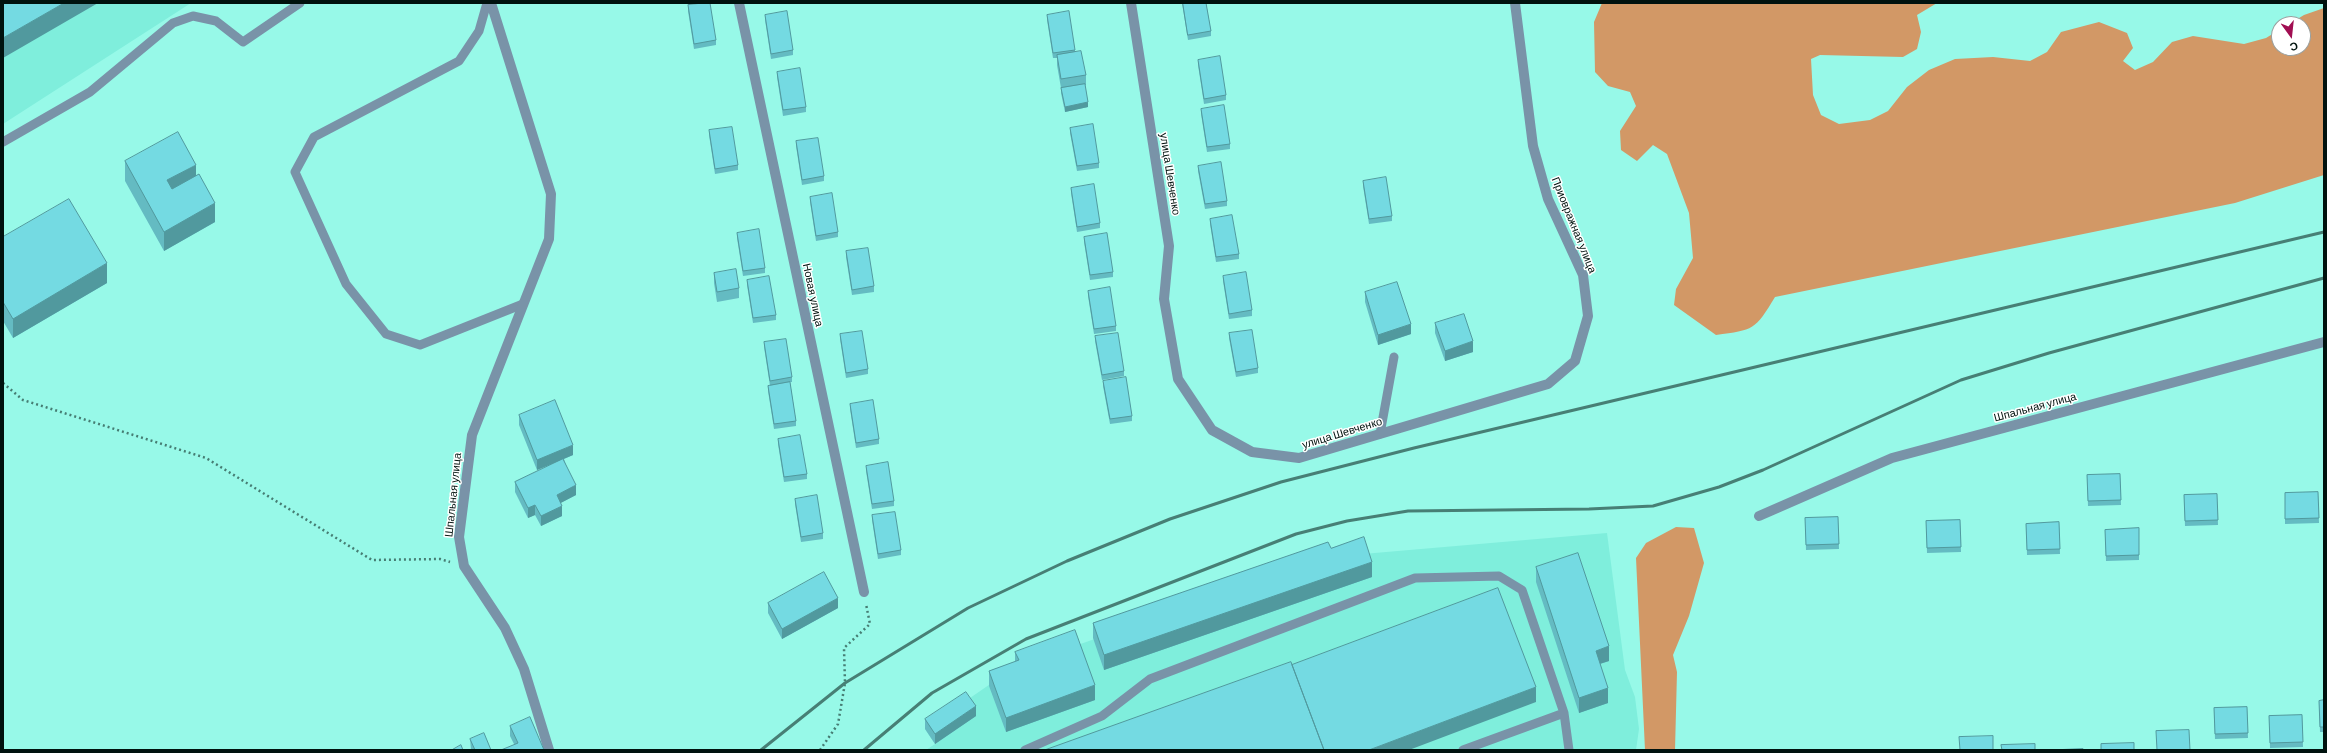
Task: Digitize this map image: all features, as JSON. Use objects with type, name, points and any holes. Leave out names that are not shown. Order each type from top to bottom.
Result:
[{"type":"street","name":"Шпальная улица","points":[[491,3],[551,194],[549,239],[472,435],[459,537],[464,566],[505,628],[524,669],[550,750]]},
{"type":"street","name":"Новая улица","points":[[739,3],[864,592]]},
{"type":"street","name":"улица Шевченко","points":[[1131,3],[1169,246],[1164,299],[1178,379],[1212,430],[1252,452],[1299,458],[1548,384],[1575,361]]},
{"type":"street","name":"Приовражная улица","points":[[1515,3],[1533,146],[1548,199],[1583,275],[1588,316],[1575,361]]},
{"type":"street","name":"Шпальная улица","points":[[1759,516],[1892,458],[2324,342]]},
{"type":"lane","points":[[3,142],[90,92],[173,23],[193,16],[216,21],[243,42],[300,3]]},
{"type":"lane","points":[[487,3],[479,31],[459,61],[314,137],[295,172],[346,284],[386,334],[420,345],[523,304]]},
{"type":"lane","points":[[1380,434],[1394,357]]},
{"type":"lane","points":[[1025,750],[1102,716],[1150,678],[1415,578],[1499,576],[1522,590],[1564,713],[1569,750]]},
{"type":"lane","points":[[1462,750],[1564,713]]},
{"type":"path","points":[[3,382],[23,400],[206,458],[372,560],[440,560],[464,566]]},
{"type":"path","points":[[820,750],[838,724],[844,683],[844,648],[870,624],[864,592]]},
{"type":"shaded area","points":[[3,3],[191,3],[3,124]]},
{"type":"shaded area","points":[[1602,3],[1937,3],[1917,15],[1921,32],[1917,49],[1903,57],[1820,55],[1811,59],[1813,95],[1821,115],[1839,124],[1870,120],[1888,111],[1907,87],[1929,70],[1955,59],[1993,57],[2030,61],[2047,52],[2061,32],[2099,22],[2127,33],[2133,48],[2123,61],[2135,70],[2153,62],[2172,42],[2193,36],[2244,44],[2266,38],[2271,35],[2271,56],[2311,56],[2311,16],[2302,16],[2324,8],[2324,175],[2235,203],[1775,297],[1763,316],[1752,326],[1738,332],[1716,335],[1674,305],[1676,289],[1693,258],[1689,213],[1667,154],[1653,145],[1637,161],[1621,150],[1620,131],[1636,106],[1630,92],[1608,86],[1595,72],[1594,22]]},
{"type":"shaded area","points":[[1676,527],[1694,528],[1704,563],[1689,616],[1673,655],[1677,672],[1675,750],[1645,750],[1636,558],[1646,543]]},
{"type":"shaded area","points":[[1607,533],[1625,670],[1635,697],[1639,729],[1636,750],[926,750],[935,744],[925,729],[1015,667],[1328,557]]},
{"type":"building","points":[[3,3],[64,3],[3,38]]},
{"type":"building","points":[[710,3],[716,40],[694,44],[688,5]]},
{"type":"building","points":[[1183,3],[1206,3],[1211,31],[1188,35]]},
{"type":"building","points":[[787,11],[793,50],[771,54],[765,15]]},
{"type":"building","points":[[1069,11],[1075,50],[1053,53],[1047,15]]},
{"type":"building","points":[[1081,51],[1086,75],[1061,79],[1057,55]]},
{"type":"building","points":[[1220,56],[1226,95],[1204,99],[1198,60]]},
{"type":"building","points":[[800,68],[806,107],[783,110],[777,72]]},
{"type":"building","points":[[1085,84],[1088,102],[1065,107],[1061,88]]},
{"type":"building","points":[[1224,105],[1230,144],[1207,147],[1201,109]]},
{"type":"building","points":[[1093,124],[1099,163],[1077,166],[1070,128]]},
{"type":"building","points":[[732,127],[738,165],[715,169],[709,130]]},
{"type":"building","points":[[178,132],[196,165],[167,180],[172,189],[199,174],[215,203],[164,232],[125,161]]},
{"type":"building","points":[[818,138],[824,176],[802,180],[796,141]]},
{"type":"building","points":[[1221,162],[1227,201],[1205,204],[1198,166]]},
{"type":"building","points":[[1386,177],[1392,216],[1369,219],[1363,181]]},
{"type":"building","points":[[1094,184],[1100,223],[1077,227],[1071,188]]},
{"type":"building","points":[[832,193],[838,232],[816,236],[810,197]]},
{"type":"building","points":[[69,199],[107,263],[13,319],[3,302],[3,237]]},
{"type":"building","points":[[1232,215],[1239,254],[1216,257],[1210,219]]},
{"type":"building","points":[[759,229],[765,268],[743,271],[737,233]]},
{"type":"building","points":[[1107,233],[1113,272],[1090,275],[1084,237]]},
{"type":"building","points":[[868,248],[874,286],[852,290],[846,251]]},
{"type":"building","points":[[736,269],[739,288],[717,292],[714,273]]},
{"type":"building","points":[[1246,272],[1252,310],[1229,314],[1223,276]]},
{"type":"building","points":[[769,276],[776,315],[753,318],[747,280]]},
{"type":"building","points":[[1397,282],[1411,324],[1378,335],[1365,292]]},
{"type":"building","points":[[1110,287],[1116,326],[1094,329],[1088,291]]},
{"type":"building","points":[[1464,314],[1473,341],[1445,351],[1435,323]]},
{"type":"building","points":[[1252,330],[1258,368],[1236,372],[1229,333]]},
{"type":"building","points":[[862,331],[868,369],[846,373],[840,334]]},
{"type":"building","points":[[1118,333],[1124,371],[1102,375],[1095,336]]},
{"type":"building","points":[[786,339],[792,377],[770,381],[764,342]]},
{"type":"building","points":[[1126,377],[1132,416],[1110,419],[1103,381]]},
{"type":"building","points":[[790,382],[796,421],[774,424],[768,386]]},
{"type":"building","points":[[555,400],[573,445],[537,460],[519,415]]},
{"type":"building","points":[[873,400],[879,439],[856,443],[850,404]]},
{"type":"building","points":[[800,435],[807,474],[784,477],[778,439]]},
{"type":"building","points":[[563,459],[576,485],[557,495],[562,506],[541,516],[535,505],[528,508],[515,482]]},
{"type":"building","points":[[888,462],[894,501],[872,504],[866,466]]},
{"type":"building","points":[[2120,474],[2121,500],[2088,501],[2087,475]]},
{"type":"building","points":[[2318,492],[2319,518],[2285,519],[2285,493]]},
{"type":"building","points":[[2217,494],[2218,520],[2185,521],[2184,495]]},
{"type":"building","points":[[817,495],[823,533],[801,537],[795,499]]},
{"type":"building","points":[[895,512],[901,550],[878,554],[872,515]]},
{"type":"building","points":[[1838,517],[1839,544],[1806,545],[1805,518]]},
{"type":"building","points":[[1960,520],[1961,547],[1927,548],[1926,521]]},
{"type":"building","points":[[2059,522],[2060,549],[2027,550],[2026,524]]},
{"type":"building","points":[[2139,528],[2139,555],[2106,556],[2105,530]]},
{"type":"building","points":[[1364,537],[1372,562],[1104,655],[1093,623],[1328,542],[1331,548]]},
{"type":"building","points":[[1578,553],[1609,646],[1596,651],[1608,688],[1579,698],[1536,567]]},
{"type":"building","points":[[824,572],[838,598],[782,629],[768,603]]},
{"type":"building","points":[[1498,588],[1536,687],[1369,750],[1324,750],[1292,665]]},
{"type":"building","points":[[1075,630],[1095,685],[1006,718],[989,671],[1019,660],[1015,652]]},
{"type":"building","points":[[1291,662],[1324,750],[1045,750]]},
{"type":"building","points":[[966,692],[976,706],[935,734],[925,719]]},
{"type":"building","points":[[2324,700],[2324,727],[2320,727],[2319,701]]},
{"type":"building","points":[[2247,707],[2248,733],[2215,734],[2214,708]]},
{"type":"building","points":[[2302,715],[2303,742],[2270,743],[2269,716]]},
{"type":"building","points":[[530,717],[544,750],[501,750],[518,743],[510,726]]},
{"type":"building","points":[[2189,730],[2190,750],[2157,750],[2156,731]]},
{"type":"building","points":[[484,733],[491,750],[475,750],[470,739]]},
{"type":"building","points":[[1993,736],[1993,750],[1960,750],[1959,737]]},
{"type":"building","points":[[2134,743],[2134,750],[2101,750],[2101,744]]},
{"type":"building","points":[[2035,744],[2035,750],[2002,750],[2001,745]]},
{"type":"building","points":[[461,745],[463,750],[452,750]]},
{"type":"building","points":[[2083,749],[2083,750],[2052,750]]},
{"type":"railway","points":[[761,750],[845,683],[968,608],[1067,561],[1170,519],[1281,482],[1414,448],[2324,232]]},
{"type":"railway","points":[[864,750],[932,693],[1026,639],[1296,534],[1347,521],[1408,511],[1589,509],[1653,506],[1719,487],[1763,470],[1961,380],[2049,353],[2324,278]]}]
